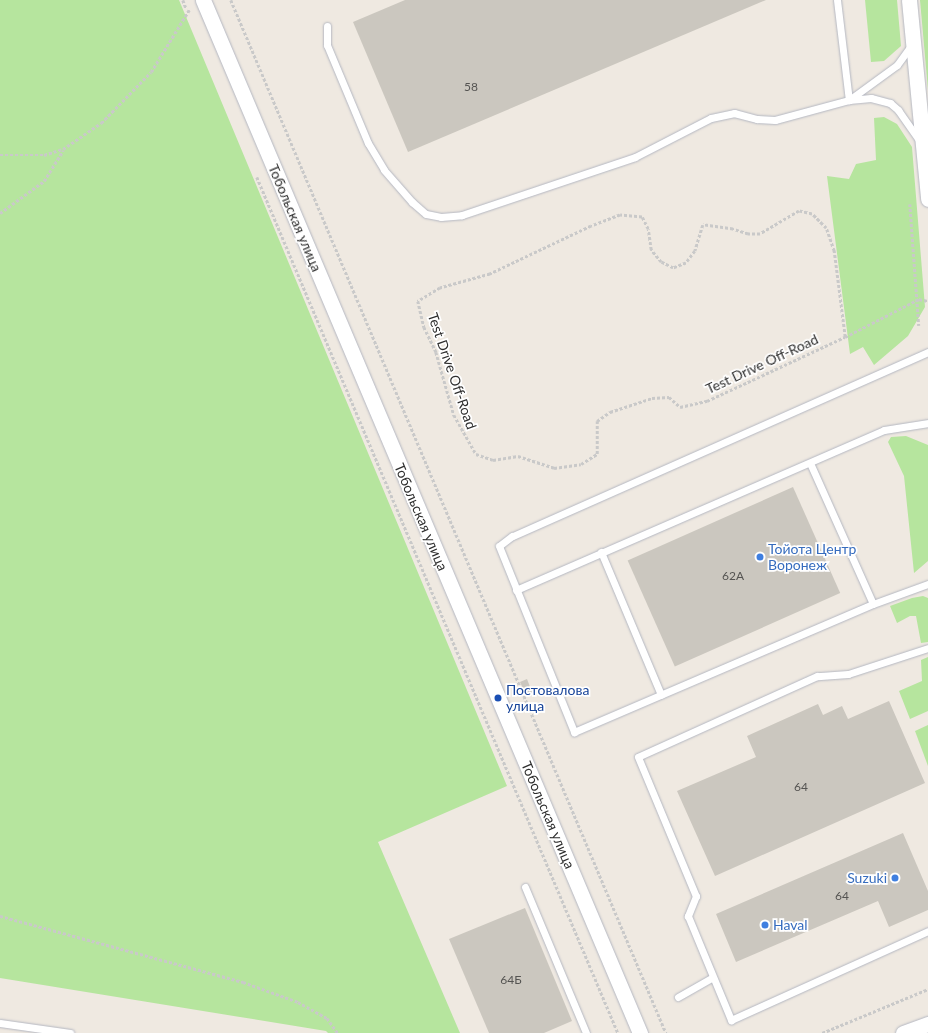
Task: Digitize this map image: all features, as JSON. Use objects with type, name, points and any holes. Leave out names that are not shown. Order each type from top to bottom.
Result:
[{"type":"street","points":[[909,0],[928,199]]},
{"type":"street","name":"Тобольская улица","points":[[197,3],[640,1033]]},
{"type":"street","points":[[904,1033],[928,1024]]},
{"type":"lane","points":[[837,0],[850,100]]},
{"type":"lane","points":[[327,26],[327,46],[368,143],[384,170],[412,202],[426,214],[441,218],[462,215],[634,157],[711,118],[734,113],[757,120],[776,120],[850,100],[871,98],[890,103],[910,126],[923,148]]},
{"type":"lane","points":[[850,100],[897,65],[913,43]]},
{"type":"lane","points":[[928,352],[512,536],[499,546],[574,732],[873,604],[928,584]]},
{"type":"lane","points":[[516,590],[884,430],[928,423]]},
{"type":"lane","points":[[810,463],[873,604]]},
{"type":"lane","points":[[601,552],[661,694]]},
{"type":"lane","points":[[928,648],[848,674],[817,676],[638,757],[696,896],[688,916],[732,1020],[928,931]]},
{"type":"lane","points":[[525,887],[586,1033]]},
{"type":"lane","points":[[678,997],[713,977]]},
{"type":"lane","points":[[0,1023],[70,1033]]},
{"type":"path","points":[[183,0],[191,20]]},
{"type":"path","points":[[231,0],[666,1033]]},
{"type":"path","points":[[0,155],[44,155],[63,149],[100,124],[151,72],[188,12],[197,3]]},
{"type":"path","points":[[0,213],[44,181],[63,149]]},
{"type":"path","points":[[256,174],[618,1033]]},
{"type":"path","name":"Test Drive Off-Road","points":[[845,337],[834,252],[826,228],[812,214],[799,211],[760,234],[703,226],[695,251],[686,263],[673,268],[661,262],[651,250],[648,229],[642,217],[620,215],[591,226],[490,274],[440,288],[418,301],[424,327],[436,352],[454,415],[476,454],[493,460],[518,456],[554,468],[581,464],[597,454],[597,421],[610,412],[652,398],[669,397],[680,407],[707,401],[845,337],[919,299],[928,301]]},
{"type":"path","points":[[0,916],[244,982],[298,1002],[327,1018],[338,1033]]},
{"type":"path","points":[[822,1033],[928,989]]},
{"type":"green space","points":[[0,0],[179,0],[507,786],[378,842],[460,1033],[328,1033],[326,1031],[0,978]]},
{"type":"green space","points":[[865,0],[897,0],[901,46],[884,61],[871,62]]},
{"type":"green space","points":[[920,0],[928,0],[928,90]]},
{"type":"green space","points":[[884,117],[897,124],[912,147],[925,307],[908,336],[874,365],[863,347],[850,354],[827,176],[849,179],[856,164],[876,160],[874,118]]},
{"type":"green space","points":[[906,436],[928,445],[928,561],[914,573],[904,476],[888,442],[891,437]]},
{"type":"green space","points":[[923,596],[928,598],[928,642],[921,643],[916,616],[910,616],[897,623],[890,606],[912,598]]},
{"type":"green space","points":[[928,657],[928,711],[910,719],[899,691],[922,681],[921,660]]},
{"type":"green space","points":[[928,725],[928,766],[915,731]]},
{"type":"building","points":[[405,0],[766,0],[408,152],[353,22]]},
{"type":"building","points":[[793,487],[840,593],[675,667],[628,561]]},
{"type":"building","points":[[527,679],[532,692],[526,695],[520,682]]},
{"type":"building","points":[[889,701],[925,783],[715,876],[677,791],[756,757],[747,736],[818,704],[823,715],[842,706],[848,719]]},
{"type":"building","points":[[903,833],[928,891],[928,910],[889,927],[878,901],[736,962],[716,914]]},
{"type":"building","points":[[525,908],[572,1021],[544,1033],[489,1033],[449,939]]},
{"type":"place","name":"Тойота Центр Воронеж","points":[[760,557]]},
{"type":"place","name":"Постовалова улица","points":[[498,698]]},
{"type":"place","name":"Suzuki","points":[[895,878]]},
{"type":"place","name":"Haval","points":[[765,925]]}]
